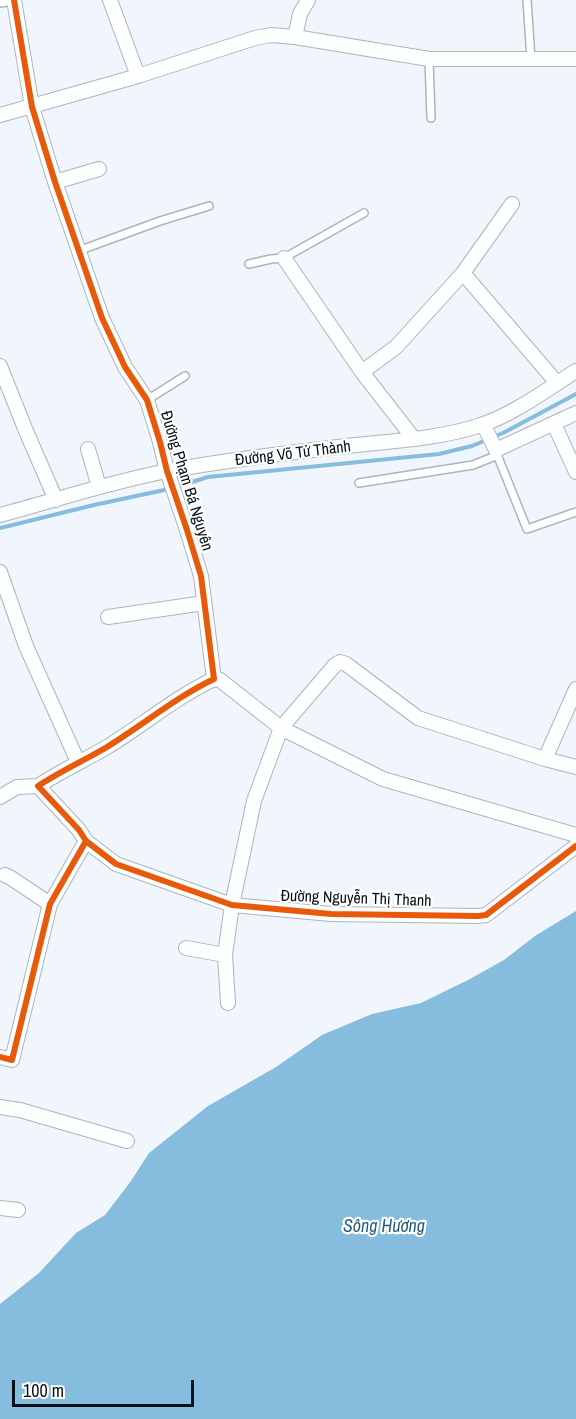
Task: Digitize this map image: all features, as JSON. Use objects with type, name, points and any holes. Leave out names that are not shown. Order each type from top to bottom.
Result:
[{"type":"street","points":[[110,0],[138,76]]},
{"type":"street","points":[[295,37],[300,14],[308,0]]},
{"type":"street","name":"Đường Phạm Bá Nguyên","points":[[9,2],[32,107],[78,251],[102,318],[125,367],[147,400],[168,476],[201,576],[214,679]]},
{"type":"street","points":[[0,115],[271,35],[429,58],[576,59]]},
{"type":"street","points":[[55,182],[99,169]]},
{"type":"street","points":[[362,372],[396,347],[463,273],[512,204]]},
{"type":"street","points":[[284,258],[362,372],[414,439]]},
{"type":"street","points":[[463,273],[557,383]]},
{"type":"street","points":[[0,366],[56,500]]},
{"type":"street","name":"Đường Võ Tử Thành","points":[[0,515],[99,487],[295,452],[414,439],[465,430],[486,430],[506,414],[576,371]]},
{"type":"street","points":[[486,430],[497,453],[576,413]]},
{"type":"street","points":[[554,424],[576,472]]},
{"type":"street","points":[[88,449],[99,487]]},
{"type":"street","points":[[0,572],[26,646],[78,762]]},
{"type":"street","points":[[108,617],[204,603]]},
{"type":"street","points":[[228,1003],[225,956],[232,905],[254,801],[281,728],[335,665],[346,664],[418,718],[576,767]]},
{"type":"street","points":[[0,797],[17,787],[38,786],[107,747],[197,687],[214,679],[220,680],[281,728],[383,779],[576,835]]},
{"type":"street","points":[[545,759],[576,689]]},
{"type":"street","points":[[0,1057],[12,1060],[50,904],[86,841],[79,830],[38,786]]},
{"type":"street","name":"Đường Nguyễn Thị Thanh","points":[[86,841],[116,864],[232,905],[331,914],[467,916],[486,915],[576,846]]},
{"type":"street","points":[[5,875],[50,904]]},
{"type":"street","points":[[186,948],[225,956]]},
{"type":"street","points":[[0,1107],[20,1110],[127,1141]]},
{"type":"street","points":[[0,1208],[18,1210]]},
{"type":"lane","points":[[527,0],[531,59]]},
{"type":"lane","points":[[429,58],[431,118]]},
{"type":"lane","points":[[78,251],[209,206]]},
{"type":"lane","points":[[249,264],[284,258],[364,213]]},
{"type":"lane","points":[[147,400],[185,376]]},
{"type":"lane","points":[[359,483],[473,465],[497,453],[527,530],[576,512]]},
{"type":"water","name":"Sông Hương","points":[[576,911],[576,1419],[0,1419],[0,1304],[39,1273],[76,1233],[105,1215],[149,1153],[208,1106],[276,1067],[322,1035],[372,1014],[421,1003],[504,960],[535,936]]},
{"type":"waterway","points":[[176,487],[208,477],[439,454],[472,446],[505,432],[576,394]]},
{"type":"waterway","points":[[0,528],[169,489]]},
{"type":"cycle path","points":[[14,0],[32,107],[55,182],[102,318],[125,367],[147,400],[201,576],[214,679],[186,694],[107,747],[38,786],[79,830],[86,841]]},
{"type":"cycle path","points":[[0,1057],[12,1060],[50,904],[86,841],[116,864],[232,905],[331,914],[478,916],[486,915],[576,846]]}]
